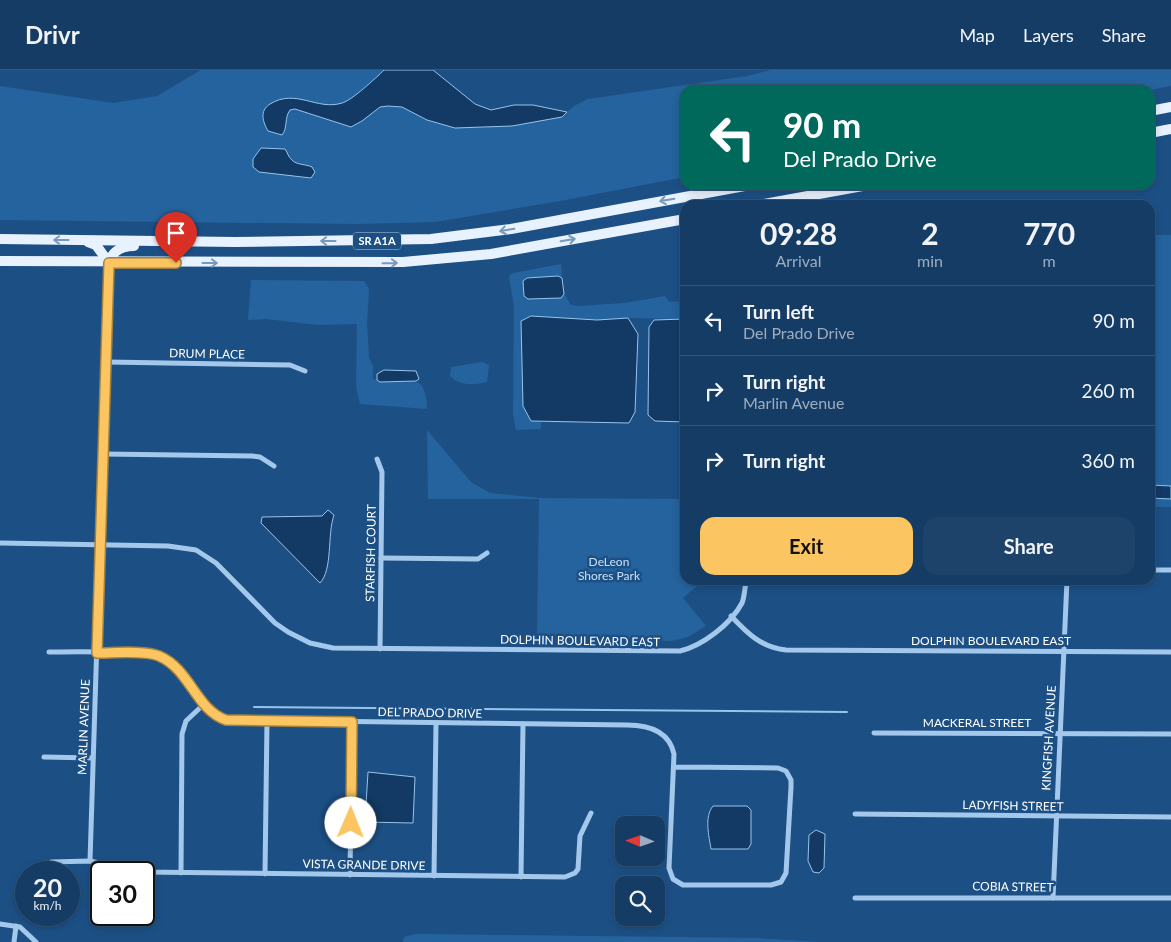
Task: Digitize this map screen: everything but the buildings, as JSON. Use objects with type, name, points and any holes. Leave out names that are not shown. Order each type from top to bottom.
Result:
[{"type":"main road","points":[[1155,110],[1171,107]]},
{"type":"main road","points":[[1155,132],[1171,129]]},
{"type":"main road","name":"SR A1A","points":[[0,239],[235,242],[373,241],[474,235],[722,190]]},
{"type":"main road","points":[[786,200],[841,190]]},
{"type":"main road","name":"SR A1A","points":[[0,261],[371,263],[449,259],[491,254],[680,219]]},
{"type":"main road","points":[[82,240],[96,245],[109,263]]},
{"type":"main road","points":[[109,263],[112,255],[118,249],[128,246],[215,246],[235,242]]},
{"type":"street","name":"MARLIN AVENUE","points":[[90,861],[109,263]]},
{"type":"street","name":"DRUM PLACE","points":[[107,362],[290,365],[305,371]]},
{"type":"street","points":[[104,454],[252,456],[260,457],[274,466]]},
{"type":"street","name":"STARFISH COURT","points":[[377,459],[382,472],[380,649]]},
{"type":"street","name":"DOLPHIN BOULEVARD EAST","points":[[0,543],[178,546],[196,550],[216,562],[275,622],[295,636],[325,647],[680,651],[706,640],[731,616],[758,642],[786,650],[1171,652]]},
{"type":"street","points":[[381,558],[478,559],[487,553]]},
{"type":"street","points":[[1155,570],[1171,570]]},
{"type":"street","points":[[731,616],[741,606],[746,585]]},
{"type":"street","name":"KINGFISH AVENUE","points":[[1053,898],[1066,585]]},
{"type":"street","name":"DEL PRADO DRIVE","points":[[49,652],[159,656],[185,676],[214,715],[226,720],[627,724],[649,727],[664,735],[670,742],[674,754],[670,868],[675,881],[690,885],[771,885],[781,882],[786,872],[791,787],[791,780],[786,771],[772,768],[674,767]]},
{"type":"street","points":[[181,873],[182,734],[186,721],[204,704]]},
{"type":"street","points":[[265,874],[267,720]]},
{"type":"street","points":[[350,875],[352,722]]},
{"type":"street","points":[[434,876],[436,723]]},
{"type":"street","points":[[521,877],[523,724]]},
{"type":"street","name":"MACKERAL STREET","points":[[874,733],[1171,734]]},
{"type":"street","points":[[44,757],[94,758]]},
{"type":"street","name":"VISTA GRANDE DRIVE","points":[[155,872],[565,877],[575,873],[579,864],[580,836],[591,813]]},
{"type":"street","name":"LADYFISH STREET","points":[[856,814],[1171,817]]},
{"type":"street","name":"VISTA GRANDE DRIVE","points":[[80,861],[90,861]]},
{"type":"street","name":"COBIA STREET","points":[[855,898],[1171,898]]},
{"type":"street","points":[[0,924],[15,926]]},
{"type":"street","points":[[14,942],[16,926],[30,934],[36,942]]},
{"type":"green space","points":[[201,70],[433,70],[475,104],[491,110],[514,105],[533,105],[567,112],[588,99],[680,86],[680,178],[435,222],[355,224],[0,220],[0,86],[113,103],[157,96]]},
{"type":"green space","points":[[771,70],[1171,70],[1171,86],[1155,89],[1155,85],[685,85],[747,76]]},
{"type":"green space","points":[[1155,235],[1171,235],[1171,486],[1155,485]]},
{"type":"green space","points":[[561,264],[562,278],[558,276],[528,278],[528,299],[561,298],[564,294],[571,305],[577,306],[625,303],[665,296],[669,302],[680,301],[680,319],[628,318],[597,320],[531,420],[541,421],[541,429],[516,430],[513,414],[514,307],[509,276],[513,273]]},
{"type":"green space","points":[[251,280],[364,281],[369,289],[367,324],[369,357],[373,366],[373,379],[383,382],[417,382],[422,386],[426,395],[427,409],[360,404],[356,386],[357,324],[318,325],[266,319],[248,320]]},
{"type":"green space","points":[[482,362],[489,365],[487,382],[467,384],[458,382],[450,376],[451,367]]},
{"type":"green space","name":"DeLeon Shores Park","points":[[427,430],[471,482],[490,493],[539,498],[680,499],[680,585],[697,585],[683,598],[706,626],[688,637],[672,641],[537,639],[539,499],[428,499]]},
{"type":"green space","points":[[1155,498],[1171,499],[1171,507],[1155,507]]},
{"type":"green space","points":[[415,934],[756,938],[819,942],[403,942],[404,937]]},
{"type":"shaded area","points":[[384,70],[433,70],[475,104],[491,110],[514,105],[533,105],[567,112],[562,117],[512,126],[455,128],[427,120],[402,107],[388,106],[380,107],[351,127],[295,109],[290,110],[288,113],[282,135],[268,131],[266,128],[263,113],[270,104],[289,98],[333,105],[342,103],[357,94]]},
{"type":"shaded area","points":[[261,148],[285,149],[294,162],[312,167],[315,172],[311,178],[259,172],[253,167],[253,159]]},
{"type":"shaded area","points":[[558,276],[562,278],[564,294],[561,298],[528,299],[524,296],[523,281],[527,278]]},
{"type":"shaded area","points":[[531,316],[597,320],[628,318],[638,334],[635,412],[629,423],[531,421],[523,406],[521,321]]},
{"type":"shaded area","points":[[680,319],[680,422],[655,421],[648,415],[649,327],[654,320]]},
{"type":"shaded area","points":[[384,370],[416,371],[419,379],[416,381],[380,382],[377,380],[377,374]]},
{"type":"shaded area","points":[[1155,485],[1171,486],[1171,499],[1155,498]]},
{"type":"shaded area","points":[[328,510],[334,515],[327,569],[320,583],[261,523],[262,517],[322,516]]},
{"type":"shaded area","points":[[368,772],[415,777],[413,823],[365,822]]},
{"type":"shaded area","points":[[713,806],[747,806],[751,810],[751,844],[748,849],[711,849],[708,821],[710,810]]},
{"type":"shaded area","points":[[816,830],[825,834],[824,868],[819,873],[813,872],[808,861],[809,835]]},
{"type":"waterway","points":[[254,707],[847,712]]},
{"type":"route","points":[[176,263],[109,263],[97,653],[153,654],[165,659],[185,676],[214,715],[226,720],[352,722],[351,823]]}]
